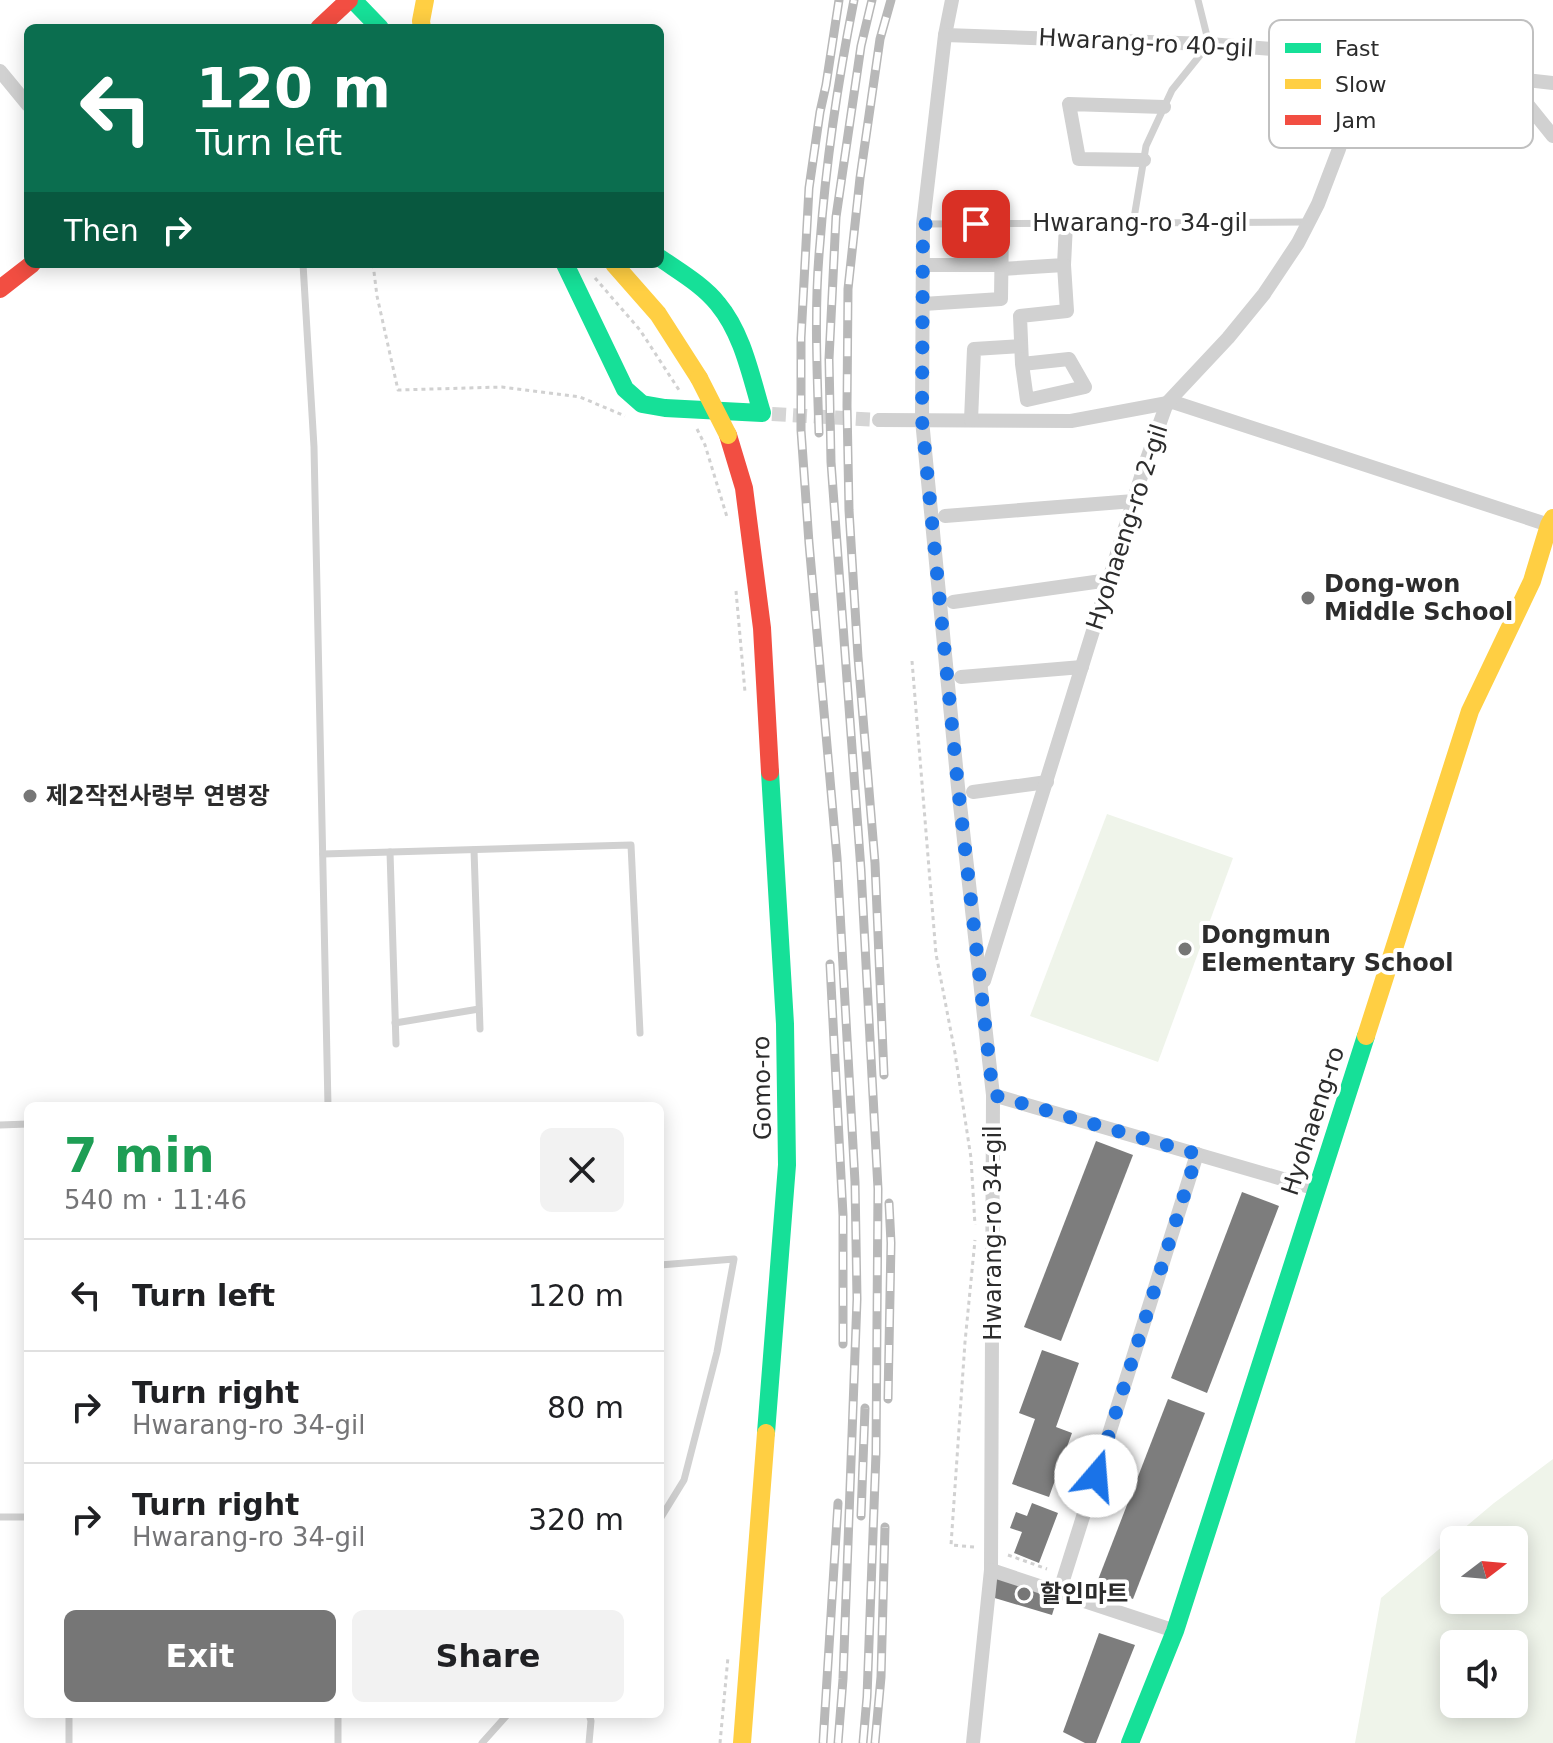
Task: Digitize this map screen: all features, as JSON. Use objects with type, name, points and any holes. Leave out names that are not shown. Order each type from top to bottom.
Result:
[{"type":"main road","points":[[324,24],[351,0],[376,24]]},
{"type":"main road","points":[[421,24],[425,0]]},
{"type":"main road","points":[[567,268],[625,389],[642,404],[767,413],[737,337],[720,306],[664,261]]},
{"type":"main road","points":[[0,289],[27,268]]},
{"type":"main road","name":"Gomo-ro","points":[[618,268],[658,314],[699,378],[728,435],[744,488],[762,628],[785,1024],[787,1165],[742,1743]]},
{"type":"main road","name":"Hyohaeng-ro","points":[[1130,1743],[1175,1631],[1470,711],[1532,581],[1551,522]]},
{"type":"street","name":"Hwarang-ro 34-gil","points":[[952,0],[945,35],[923,224],[922,420],[958,787],[993,1095],[991,1570],[973,1743]]},
{"type":"street","name":"Hwarang-ro 40-gil","points":[[945,35],[1269,49]]},
{"type":"street","points":[[0,71],[24,100]]},
{"type":"street","points":[[1533,81],[1553,83]]},
{"type":"street","points":[[1144,160],[1079,159],[1069,104],[1164,107]]},
{"type":"street","points":[[1533,111],[1553,136]]},
{"type":"street","name":"Hyohaeng-ro 2-gil","points":[[982,989],[1167,403],[1264,294],[1309,222],[1339,148]]},
{"type":"street","points":[[923,304],[1001,299],[1002,224]]},
{"type":"street","points":[[1022,364],[1020,316],[1067,311],[1064,265],[1066,224]]},
{"type":"street","points":[[923,265],[1064,265]]},
{"type":"street","points":[[971,420],[974,349],[1021,346]]},
{"type":"street","points":[[879,420],[1071,421],[1173,402],[1551,522]]},
{"type":"street","points":[[945,516],[1134,501]]},
{"type":"street","points":[[953,602],[1109,580]]},
{"type":"street","points":[[961,677],[1082,667]]},
{"type":"street","points":[[973,792],[1047,782]]},
{"type":"street","points":[[993,1095],[1317,1189]]},
{"type":"street","points":[[1059,1593],[1197,1154]]},
{"type":"street","points":[[991,1570],[1175,1631]]},
{"type":"lane","points":[[1133,224],[1146,146],[1172,90],[1209,44],[1198,0]]},
{"type":"lane","name":"Hwarang-ro 34-gil","points":[[923,224],[1309,222]]},
{"type":"lane","points":[[303,268],[314,447],[328,1102]]},
{"type":"lane","points":[[323,854],[631,845],[640,1033]]},
{"type":"lane","points":[[474,850],[480,1029]]},
{"type":"lane","points":[[390,852],[396,1044]]},
{"type":"lane","points":[[395,1023],[479,1009]]},
{"type":"lane","points":[[0,1125],[24,1124]]},
{"type":"lane","points":[[664,1265],[734,1259],[717,1352],[684,1480],[664,1512]]},
{"type":"lane","points":[[0,1517],[24,1517]]},
{"type":"lane","points":[[69,1718],[69,1743]]},
{"type":"lane","points":[[338,1718],[338,1743]]},
{"type":"lane","points":[[482,1743],[504,1718]]},
{"type":"lane","points":[[589,1743],[590,1718]]},
{"type":"path","points":[[374,268],[398,390],[502,387],[580,397],[621,416],[636,416],[642,404]]},
{"type":"path","points":[[587,269],[640,330],[683,398]]},
{"type":"path","points":[[694,422],[705,445],[727,516]]},
{"type":"path","points":[[735,578],[744,690]]},
{"type":"path","points":[[912,661],[936,954],[971,1158],[975,1234],[951,1545],[990,1548],[1047,1569]]},
{"type":"path","points":[[720,1743],[728,1649]]},
{"type":"shaded area","points":[[1107,814],[1233,858],[1158,1062],[1030,1016]]},
{"type":"shaded area","points":[[1553,1459],[1553,1743],[1355,1743],[1381,1598],[1440,1548],[1440,1614],[1528,1614],[1528,1526],[1467,1526]]},
{"type":"building","points":[[1096,1141],[1133,1155],[1061,1341],[1024,1327]]},
{"type":"building","points":[[1242,1192],[1279,1206],[1207,1393],[1171,1378]]},
{"type":"building","points":[[1042,1350],[1079,1363],[1056,1427],[1072,1433],[1049,1497],[1012,1484],[1035,1419],[1019,1413]]},
{"type":"building","points":[[1168,1399],[1205,1413],[1133,1599],[1096,1585]]},
{"type":"building","points":[[1032,1503],[1058,1513],[1039,1563],[1014,1553],[1022,1532],[1010,1528],[1016,1512],[1027,1516]]},
{"type":"building","name":"할인마트","points":[[997,1572],[1059,1593],[1052,1615],[988,1596]]},
{"type":"building","points":[[1099,1633],[1135,1645],[1096,1743],[1085,1743],[1063,1732]]},
{"type":"tunnel","points":[[772,414],[879,420]]},
{"type":"railway","points":[[838,1743],[857,1299],[855,1182],[837,858],[801,430],[801,338],[809,188],[839,0]]},
{"type":"railway","points":[[819,433],[818,267],[833,121],[854,0]]},
{"type":"railway","points":[[863,1743],[876,1453],[878,1189],[861,870],[831,462],[829,359],[836,217],[861,46],[872,0]]},
{"type":"railway","points":[[884,1075],[875,863],[849,510],[847,406],[848,289],[860,178],[880,39],[891,0]]},
{"type":"railway","points":[[830,964],[843,1215],[843,1344]]},
{"type":"railway","points":[[888,1399],[889,1203]]},
{"type":"railway","points":[[861,1516],[865,1408]]},
{"type":"railway","points":[[823,1743],[838,1503]]},
{"type":"railway","points":[[875,1743],[881,1677],[885,1527]]},
{"type":"traffic: fast","points":[[353,0],[376,24]]},
{"type":"traffic: fast","points":[[567,268],[625,389],[642,404],[762,413],[745,356],[727,316],[705,291],[664,261]]},
{"type":"traffic: fast","points":[[766,1433],[787,1165],[785,1024],[770,772]]},
{"type":"traffic: fast","points":[[1130,1743],[1175,1631],[1366,1036]]},
{"type":"traffic: slow","points":[[421,24],[425,0]]},
{"type":"traffic: slow","points":[[618,268],[658,314],[699,378]]},
{"type":"traffic: slow","points":[[699,378],[728,435]]},
{"type":"traffic: slow","points":[[1366,1036],[1470,711],[1532,581],[1553,518]]},
{"type":"traffic: slow","points":[[742,1743],[766,1433]]},
{"type":"traffic: jam","points":[[323,24],[349,0]]},
{"type":"traffic: jam","points":[[0,289],[27,268]]},
{"type":"traffic: jam","points":[[728,435],[744,488],[762,628],[770,772]]},
{"type":"place","name":"Dong-won Middle School","points":[[1308,598]]},
{"type":"place","name":"제2작전사령부 연병장","points":[[30,796]]},
{"type":"place","name":"Dongmun Elementary School","points":[[1185,949]]},
{"type":"place","name":"할인마트","points":[[1024,1594]]},
{"type":"route","points":[[976,224],[923,224],[922,420],[958,787],[993,1095],[1197,1154],[1096,1476]]}]
